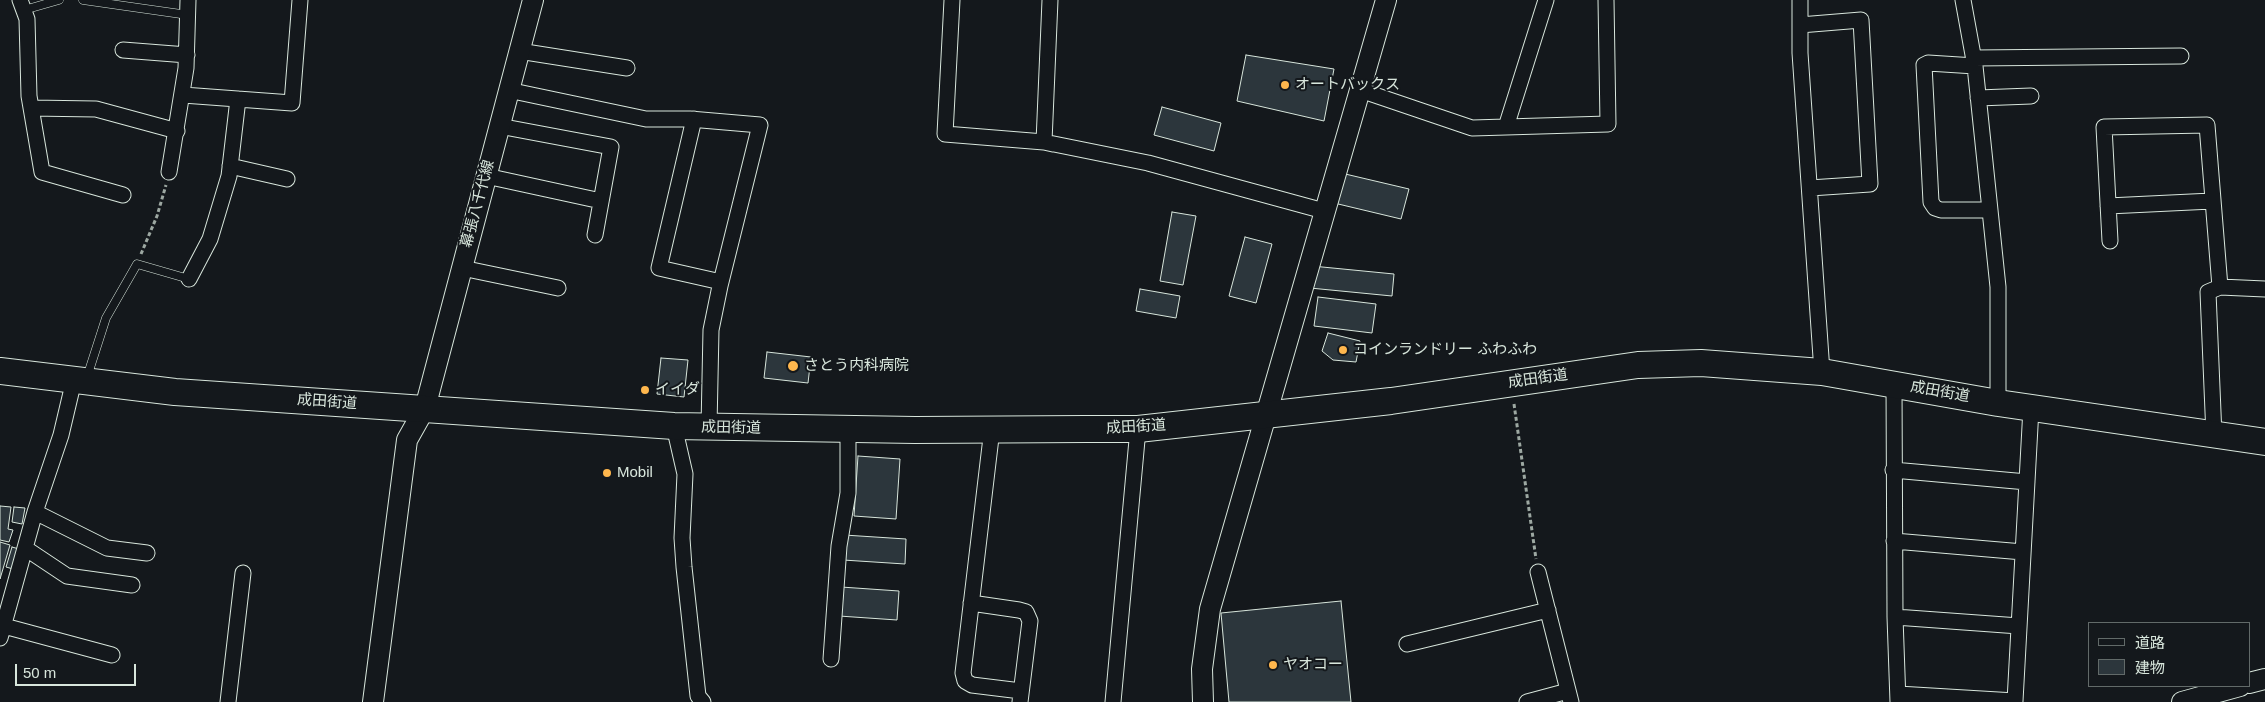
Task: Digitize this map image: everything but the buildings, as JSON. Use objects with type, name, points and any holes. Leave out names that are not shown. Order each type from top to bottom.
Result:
[{"type":"highway","name":"成田街道","points":[[0,371],[175,392],[674,426],[992,430],[1138,429],[1391,401],[1600,370],[1671,363],[1747,365],[1822,372],[2031,408],[2265,442]]},
{"type":"street","points":[[183,95],[292,103],[300,0]]},
{"type":"street","name":"幕張八千代線","points":[[373,702],[407,440],[425,408],[532,0]]},
{"type":"street","points":[[952,0],[945,134],[1044,142],[1148,163],[1324,211]]},
{"type":"street","points":[[1044,142],[1050,0]]},
{"type":"street","points":[[1202,702],[1202,670],[1210,609],[1386,0]]},
{"type":"street","points":[[1506,127],[1546,0]]},
{"type":"street","points":[[1360,90],[1472,128],[1608,124],[1606,0]]},
{"type":"street","points":[[1800,0],[1800,53],[1822,372]]},
{"type":"street","points":[[1963,0],[1974,62],[1998,288],[1998,402]]},
{"type":"street","points":[[22,5],[27,20],[31,108],[42,172],[123,196]]},
{"type":"street","points":[[170,172],[183,95],[188,7]]},
{"type":"street","points":[[1800,25],[1861,20],[1870,184],[1810,188]]},
{"type":"street","points":[[123,50],[186,55]]},
{"type":"street","points":[[519,51],[627,68]]},
{"type":"street","points":[[1990,210],[1940,210],[1934,208],[1931,202],[1924,65],[1928,63],[2181,56]]},
{"type":"street","points":[[508,90],[646,119],[694,119],[760,125],[711,330],[708,427]]},
{"type":"street","points":[[1978,98],[2030,96]]},
{"type":"street","points":[[189,278],[210,239],[229,176],[238,99]]},
{"type":"street","points":[[31,108],[96,109],[177,131]]},
{"type":"street","points":[[694,119],[659,268],[721,282]]},
{"type":"street","points":[[2110,241],[2104,127],[2207,125],[2220,287]]},
{"type":"street","points":[[499,126],[611,147],[595,235]]},
{"type":"street","points":[[230,166],[287,179]]},
{"type":"street","points":[[486,176],[601,201]]},
{"type":"street","points":[[2108,206],[2212,201]]},
{"type":"street","points":[[462,268],[558,288]]},
{"type":"street","points":[[2214,436],[2208,292],[2220,287],[2265,289]]},
{"type":"street","points":[[80,381],[35,512],[2,632],[112,655]]},
{"type":"street","points":[[1894,384],[1893,470],[1898,698],[2015,701],[2031,408]]},
{"type":"street","points":[[674,426],[685,474],[682,538],[684,567],[698,696],[703,702]]},
{"type":"street","points":[[831,659],[838,546],[848,493],[848,429]]},
{"type":"street","points":[[1113,702],[1138,429]]},
{"type":"street","points":[[971,603],[1026,612],[1030,621],[1020,697],[972,685],[965,681],[963,674],[971,603],[992,430]]},
{"type":"street","points":[[1893,470],[2027,482]]},
{"type":"street","points":[[35,512],[106,548],[147,553]]},
{"type":"street","points":[[1894,541],[2023,552]]},
{"type":"street","points":[[25,548],[67,576],[132,585]]},
{"type":"street","points":[[1527,702],[1570,697],[1538,572]]},
{"type":"street","points":[[228,702],[243,573]]},
{"type":"street","points":[[1407,644],[1548,610]]},
{"type":"street","points":[[1895,617],[2019,626]]},
{"type":"street","points":[[2250,683],[2265,679]]},
{"type":"street","points":[[2182,702],[2236,687]]},
{"type":"lane","points":[[22,5],[59,0]]},
{"type":"lane","points":[[83,0],[188,7]]},
{"type":"lane","points":[[80,381],[106,318],[137,264],[189,278]]},
{"type":"path","points":[[137,264],[157,216],[170,172]]},
{"type":"path","points":[[1511,383],[1538,572]]},
{"type":"place","name":"オートバックス","points":[[1285,85]]},
{"type":"place","name":"コインランドリー ふわふわ","points":[[1343,350]]},
{"type":"place","name":"さとう内科病院","points":[[793,366]]},
{"type":"place","name":"イイダ","points":[[645,390]]},
{"type":"place","name":"Mobil","points":[[607,473]]},
{"type":"place","name":"ヤオコー","points":[[1273,665]]}]
